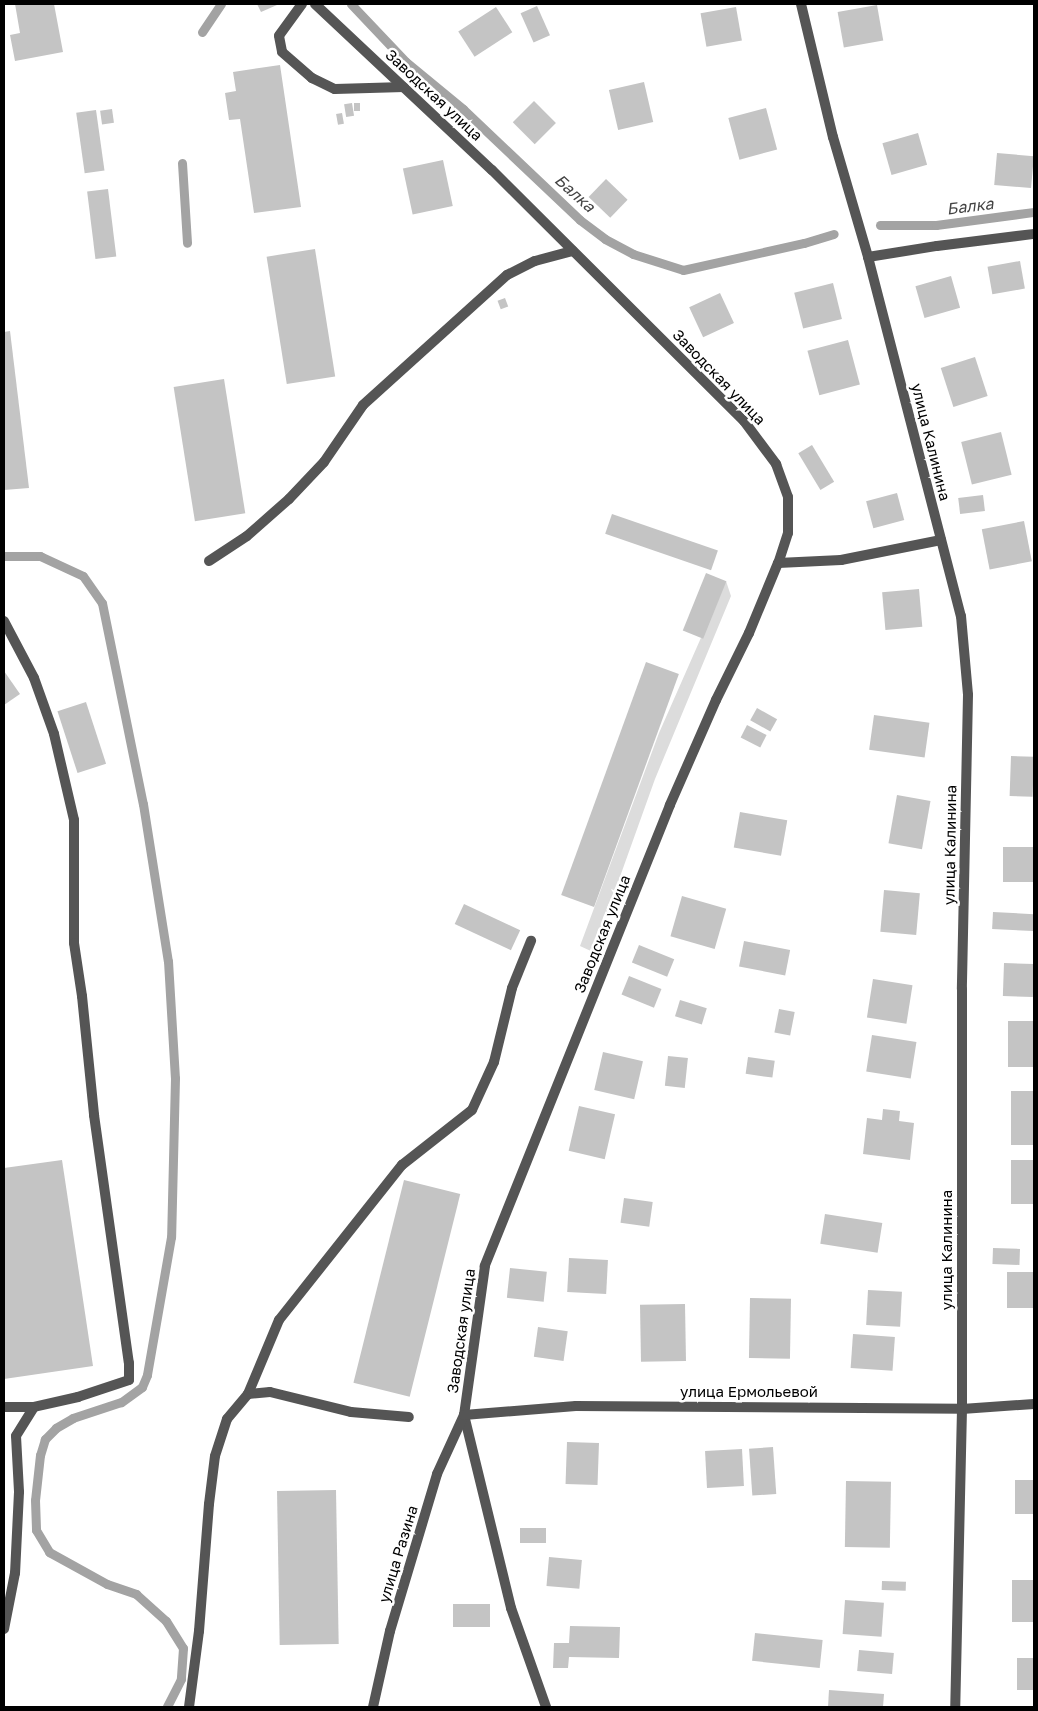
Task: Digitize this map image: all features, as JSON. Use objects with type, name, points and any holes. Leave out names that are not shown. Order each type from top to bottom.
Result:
[{"type":"street","points":[[302,4],[279,36],[282,52],[312,78],[335,89],[404,86]]},
{"type":"street","name":"Заводская улица","points":[[315,4],[492,170],[744,421],[776,464],[788,497],[788,533],[778,563],[749,633],[716,700],[670,805],[486,1266],[464,1415],[511,1608],[546,1707]]},
{"type":"street","name":"улица Калинина","points":[[801,4],[833,137],[868,257],[961,616],[968,695],[962,989],[962,1409],[955,1707]]},
{"type":"street","points":[[868,257],[1034,234]]},
{"type":"street","points":[[209,561],[247,536],[289,499],[324,462],[363,405],[507,275],[535,260],[574,252]]},
{"type":"street","points":[[778,563],[841,560],[941,540]]},
{"type":"street","points":[[4,621],[34,678],[54,734],[74,820],[74,943],[82,996],[95,1125],[129,1363],[128,1380],[78,1397],[34,1407],[4,1407]]},
{"type":"street","points":[[189,1707],[199,1631],[209,1504],[215,1456],[227,1418],[248,1394],[279,1320],[402,1165],[472,1110],[494,1062],[512,988],[530,941]]},
{"type":"street","points":[[248,1394],[270,1392],[351,1412],[409,1417]]},
{"type":"street","name":"улица Ермольевой","points":[[464,1415],[576,1406],[962,1409],[1034,1404]]},
{"type":"street","points":[[4,1629],[14,1573],[19,1492],[16,1436],[34,1407]]},
{"type":"street","name":"улица Разина","points":[[373,1707],[390,1631],[437,1474],[464,1415]]},
{"type":"shaded area","points":[[726,581],[731,596],[655,779],[593,952],[580,946],[659,733]]},
{"type":"building","points":[[15,4],[54,4],[63,52],[15,61],[10,35],[20,33]]},
{"type":"building","points":[[257,4],[276,4],[277,5],[261,12]]},
{"type":"building","points":[[877,5],[883,40],[844,47],[838,12]]},
{"type":"building","points":[[537,6],[550,35],[534,43],[521,13]]},
{"type":"building","points":[[496,7],[512,32],[475,57],[458,32]]},
{"type":"building","points":[[736,7],[742,40],[706,47],[701,13]]},
{"type":"building","points":[[280,65],[301,207],[254,213],[240,119],[229,120],[225,93],[236,91],[233,72]]},
{"type":"building","points":[[644,82],[653,122],[618,130],[609,90]]},
{"type":"building","points":[[534,101],[556,123],[535,144],[513,122]]},
{"type":"building","points":[[352,103],[354,116],[346,117],[344,104]]},
{"type":"building","points":[[354,103],[360,103],[360,111],[354,111]]},
{"type":"building","points":[[766,108],[777,150],[739,160],[728,118]]},
{"type":"building","points":[[112,109],[114,123],[102,125],[100,111]]},
{"type":"building","points":[[96,110],[104,170],[85,173],[76,113]]},
{"type":"building","points":[[342,113],[344,124],[338,125],[336,114]]},
{"type":"building","points":[[918,133],[927,165],[892,175],[882,143]]},
{"type":"building","points":[[997,153],[1034,156],[1031,188],[994,185]]},
{"type":"building","points":[[443,160],[453,206],[413,214],[403,169]]},
{"type":"building","points":[[606,179],[628,200],[610,218],[589,197]]},
{"type":"building","points":[[108,189],[116,256],[95,259],[87,192]]},
{"type":"building","points":[[315,249],[335,376],[287,384],[267,257]]},
{"type":"building","points":[[1020,261],[1025,289],[992,294],[988,267]]},
{"type":"building","points":[[951,276],[960,308],[925,318],[915,286]]},
{"type":"building","points":[[833,283],[842,319],[803,329],[794,293]]},
{"type":"building","points":[[720,293],[734,323],[703,337],[689,307]]},
{"type":"building","points":[[505,298],[508,306],[501,309],[498,301]]},
{"type":"building","points":[[10,331],[29,488],[4,490],[4,332]]},
{"type":"building","points":[[848,340],[860,384],[819,395],[807,351]]},
{"type":"building","points":[[975,357],[988,396],[953,407],[941,368]]},
{"type":"building","points":[[224,379],[245,513],[195,521],[174,387]]},
{"type":"building","points":[[1001,432],[1012,475],[972,485],[961,442]]},
{"type":"building","points":[[812,445],[834,482],[820,490],[798,453]]},
{"type":"building","points":[[897,493],[904,520],[873,528],[866,501]]},
{"type":"building","points":[[983,495],[985,511],[960,514],[958,498]]},
{"type":"building","points":[[612,514],[718,550],[711,570],[605,534]]},
{"type":"building","points":[[1024,521],[1032,561],[990,569],[982,529]]},
{"type":"building","points":[[706,573],[726,581],[703,639],[683,630]]},
{"type":"building","points":[[919,589],[922,627],[885,630],[882,592]]},
{"type":"building","points":[[646,662],[679,674],[594,907],[561,895]]},
{"type":"building","points":[[4,671],[20,694],[4,705]]},
{"type":"building","points":[[86,702],[106,764],[78,773],[57,711]]},
{"type":"building","points":[[757,708],[777,719],[770,731],[750,720]]},
{"type":"building","points":[[874,715],[929,723],[925,757],[869,750]]},
{"type":"building","points":[[747,725],[767,735],[760,747],[741,737]]},
{"type":"building","points":[[1011,756],[1034,757],[1033,797],[1010,796]]},
{"type":"building","points":[[897,795],[930,801],[922,849],[888,843]]},
{"type":"building","points":[[740,812],[787,820],[781,856],[734,847]]},
{"type":"building","points":[[1003,847],[1034,847],[1034,882],[1003,882]]},
{"type":"building","points":[[884,890],[920,893],[916,935],[880,932]]},
{"type":"building","points":[[682,896],[726,909],[715,949],[670,936]]},
{"type":"building","points":[[464,904],[520,930],[511,950],[455,924]]},
{"type":"building","points":[[993,912],[1034,914],[1033,931],[992,929]]},
{"type":"building","points":[[744,941],[790,950],[785,975],[739,967]]},
{"type":"building","points":[[639,945],[674,959],[667,977],[632,963]]},
{"type":"building","points":[[1004,963],[1034,964],[1033,997],[1003,996]]},
{"type":"building","points":[[629,976],[661,989],[654,1008],[622,995]]},
{"type":"building","points":[[873,979],[913,985],[906,1024],[867,1018]]},
{"type":"building","points":[[680,1000],[707,1008],[702,1024],[675,1016]]},
{"type":"building","points":[[779,1009],[795,1012],[790,1036],[774,1033]]},
{"type":"building","points":[[1008,1021],[1034,1021],[1034,1067],[1008,1067]]},
{"type":"building","points":[[872,1035],[916,1042],[911,1079],[866,1072]]},
{"type":"building","points":[[603,1052],[643,1061],[634,1099],[594,1090]]},
{"type":"building","points":[[668,1056],[688,1058],[685,1088],[665,1086]]},
{"type":"building","points":[[748,1057],[775,1061],[772,1078],[746,1074]]},
{"type":"building","points":[[1011,1091],[1034,1091],[1034,1145],[1011,1145]]},
{"type":"building","points":[[579,1106],[615,1114],[605,1159],[569,1151]]},
{"type":"building","points":[[883,1109],[900,1111],[899,1121],[914,1123],[910,1160],[863,1154],[867,1118],[882,1120]]},
{"type":"building","points":[[62,1160],[93,1366],[4,1379],[4,1168]]},
{"type":"building","points":[[1011,1160],[1034,1160],[1034,1204],[1011,1204]]},
{"type":"building","points":[[404,1180],[460,1194],[410,1397],[353,1383]]},
{"type":"building","points":[[624,1198],[653,1202],[649,1227],[621,1223]]},
{"type":"building","points":[[825,1214],[882,1223],[878,1253],[820,1244]]},
{"type":"building","points":[[993,1248],[1020,1249],[1019,1265],[992,1264]]},
{"type":"building","points":[[569,1258],[608,1260],[606,1294],[567,1292]]},
{"type":"building","points":[[510,1268],[547,1272],[544,1302],[507,1298]]},
{"type":"building","points":[[1007,1272],[1034,1272],[1034,1308],[1007,1308]]},
{"type":"building","points":[[868,1290],[902,1292],[900,1327],[866,1325]]},
{"type":"building","points":[[750,1298],[791,1299],[790,1359],[749,1358]]},
{"type":"building","points":[[685,1304],[686,1361],[641,1362],[640,1305]]},
{"type":"building","points":[[538,1327],[568,1331],[564,1361],[534,1357]]},
{"type":"building","points":[[853,1334],[895,1337],[893,1371],[851,1368]]},
{"type":"building","points":[[567,1442],[599,1443],[598,1485],[566,1484]]},
{"type":"building","points":[[773,1447],[776,1494],[752,1496],[749,1449]]},
{"type":"building","points":[[742,1449],[744,1486],[707,1488],[705,1451]]},
{"type":"building","points":[[1015,1480],[1034,1480],[1034,1514],[1015,1514]]},
{"type":"building","points":[[846,1481],[891,1482],[890,1548],[845,1547]]},
{"type":"building","points":[[336,1490],[339,1644],[280,1645],[277,1491]]},
{"type":"building","points":[[520,1528],[546,1528],[546,1543],[520,1543]]},
{"type":"building","points":[[549,1557],[582,1560],[579,1589],[546,1586]]},
{"type":"building","points":[[1012,1580],[1034,1580],[1034,1622],[1012,1622]]},
{"type":"building","points":[[882,1581],[906,1582],[906,1591],[882,1590]]},
{"type":"building","points":[[845,1600],[884,1603],[882,1637],[843,1634]]},
{"type":"building","points":[[453,1604],[490,1604],[490,1627],[453,1627]]},
{"type":"building","points":[[570,1626],[620,1627],[619,1658],[569,1657],[568,1668],[553,1668],[554,1643],[569,1643]]},
{"type":"building","points":[[755,1633],[823,1640],[820,1668],[752,1661]]},
{"type":"building","points":[[859,1650],[894,1653],[892,1674],[857,1671]]},
{"type":"building","points":[[1017,1658],[1034,1658],[1034,1690],[1017,1690]]},
{"type":"building","points":[[829,1690],[884,1694],[883,1707],[828,1707]]},
{"type":"waterway","name":"Балка","points":[[202,32],[221,4]]},
{"type":"waterway","name":"Балка","points":[[351,4],[406,62],[463,109],[580,220],[605,239],[633,254],[683,270],[804,243],[834,234]]},
{"type":"waterway","name":"Балка","points":[[182,163],[187,243]]},
{"type":"waterway","name":"Балка","points":[[880,225],[936,225],[1034,212]]},
{"type":"waterway","points":[[4,556],[40,556],[83,576],[102,603],[143,804],[168,961],[175,1078],[171,1237],[147,1375],[142,1387],[121,1402],[73,1418],[56,1428],[45,1439],[40,1455],[35,1500],[36,1530],[49,1552],[107,1584],[136,1594],[166,1621],[183,1648],[181,1679],[167,1707]]}]
